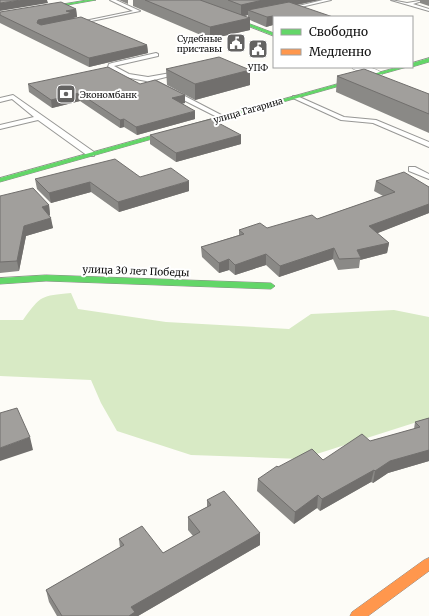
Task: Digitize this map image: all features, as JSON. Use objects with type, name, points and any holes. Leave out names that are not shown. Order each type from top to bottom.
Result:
[{"type":"street","points":[[0,16],[94,0]]},
{"type":"street","points":[[183,0],[239,19],[273,35]]},
{"type":"street","points":[[413,65],[429,60]]},
{"type":"street","points":[[361,68],[393,81]]},
{"type":"street","name":"улица Гагарина","points":[[0,180],[400,68]]},
{"type":"street","name":"улица 30 лет Победы","points":[[0,281],[46,278],[271,286]]},
{"type":"street","points":[[357,616],[429,564]]},
{"type":"lane","points":[[71,24],[138,10],[112,0]]},
{"type":"lane","points":[[281,10],[329,0]]},
{"type":"lane","points":[[393,0],[429,10]]},
{"type":"lane","points":[[407,4],[423,0]]},
{"type":"lane","points":[[156,55],[111,65],[111,67],[127,76],[148,79],[223,118]]},
{"type":"lane","points":[[148,79],[190,69]]},
{"type":"lane","points":[[0,100],[13,97],[39,118],[91,154]]},
{"type":"lane","points":[[295,97],[343,119],[374,121],[429,145]]},
{"type":"lane","points":[[0,127],[39,118]]},
{"type":"lane","points":[[412,169],[429,177]]},
{"type":"green space","points":[[71,293],[78,309],[166,322],[289,329],[311,314],[394,310],[429,317],[429,422],[417,422],[301,459],[191,455],[117,431],[101,403],[91,380],[0,376],[0,320],[23,320],[42,298]]},
{"type":"building","points":[[0,0],[21,0],[0,3]]},
{"type":"building","points":[[145,0],[200,0],[250,18],[210,27]]},
{"type":"building","points":[[228,0],[263,0],[241,5]]},
{"type":"building","points":[[61,2],[76,9],[66,11],[72,13],[38,20],[37,23],[41,25],[81,17],[147,45],[89,58],[0,15],[0,12]]},
{"type":"building","points":[[289,2],[330,16],[267,17],[248,10]]},
{"type":"building","points":[[219,57],[250,70],[195,84],[166,69]]},
{"type":"building","points":[[108,67],[140,84],[155,80],[185,95],[172,98],[195,111],[136,127],[124,119],[120,120],[79,93],[51,100],[28,84]]},
{"type":"building","points":[[364,69],[429,94],[429,114],[337,76]]},
{"type":"building","points":[[211,119],[241,135],[176,153],[150,135]]},
{"type":"building","points":[[115,159],[140,177],[171,168],[189,181],[118,202],[90,182],[49,193],[35,179]]},
{"type":"building","points":[[404,172],[429,187],[429,204],[369,226],[389,243],[357,250],[361,258],[339,259],[334,248],[280,266],[266,254],[235,265],[229,259],[219,263],[201,247],[244,234],[239,230],[260,223],[267,228],[312,215],[317,219],[395,192],[376,181]]},
{"type":"building","points":[[33,188],[49,205],[42,207],[51,218],[24,226],[17,261],[0,262],[0,196]]},
{"type":"building","points":[[17,408],[30,437],[0,448],[0,413]]},
{"type":"building","points":[[429,418],[429,450],[390,461],[375,471],[374,470],[322,499],[318,495],[295,512],[258,479],[277,466],[278,467],[312,449],[323,460],[362,434],[370,441],[420,427],[415,422]]},
{"type":"building","points":[[224,491],[260,533],[131,607],[135,612],[129,616],[62,616],[46,590],[124,545],[119,539],[142,526],[163,553],[200,532],[188,517],[211,505],[207,500]]},
{"type":"traffic: fast","points":[[0,16],[94,0]]},
{"type":"traffic: fast","points":[[183,0],[273,35]]},
{"type":"traffic: fast","points":[[413,65],[429,60]]},
{"type":"traffic: fast","points":[[0,180],[400,68]]},
{"type":"traffic: fast","points":[[0,281],[46,278],[271,286]]},
{"type":"traffic: slow","points":[[357,616],[429,564]]},
{"type":"place","name":"Судебные приставы","points":[[236,43]]},
{"type":"place","name":"УПФ","points":[[258,49]]},
{"type":"place","name":"Экономбанк","points":[[66,94]]}]
